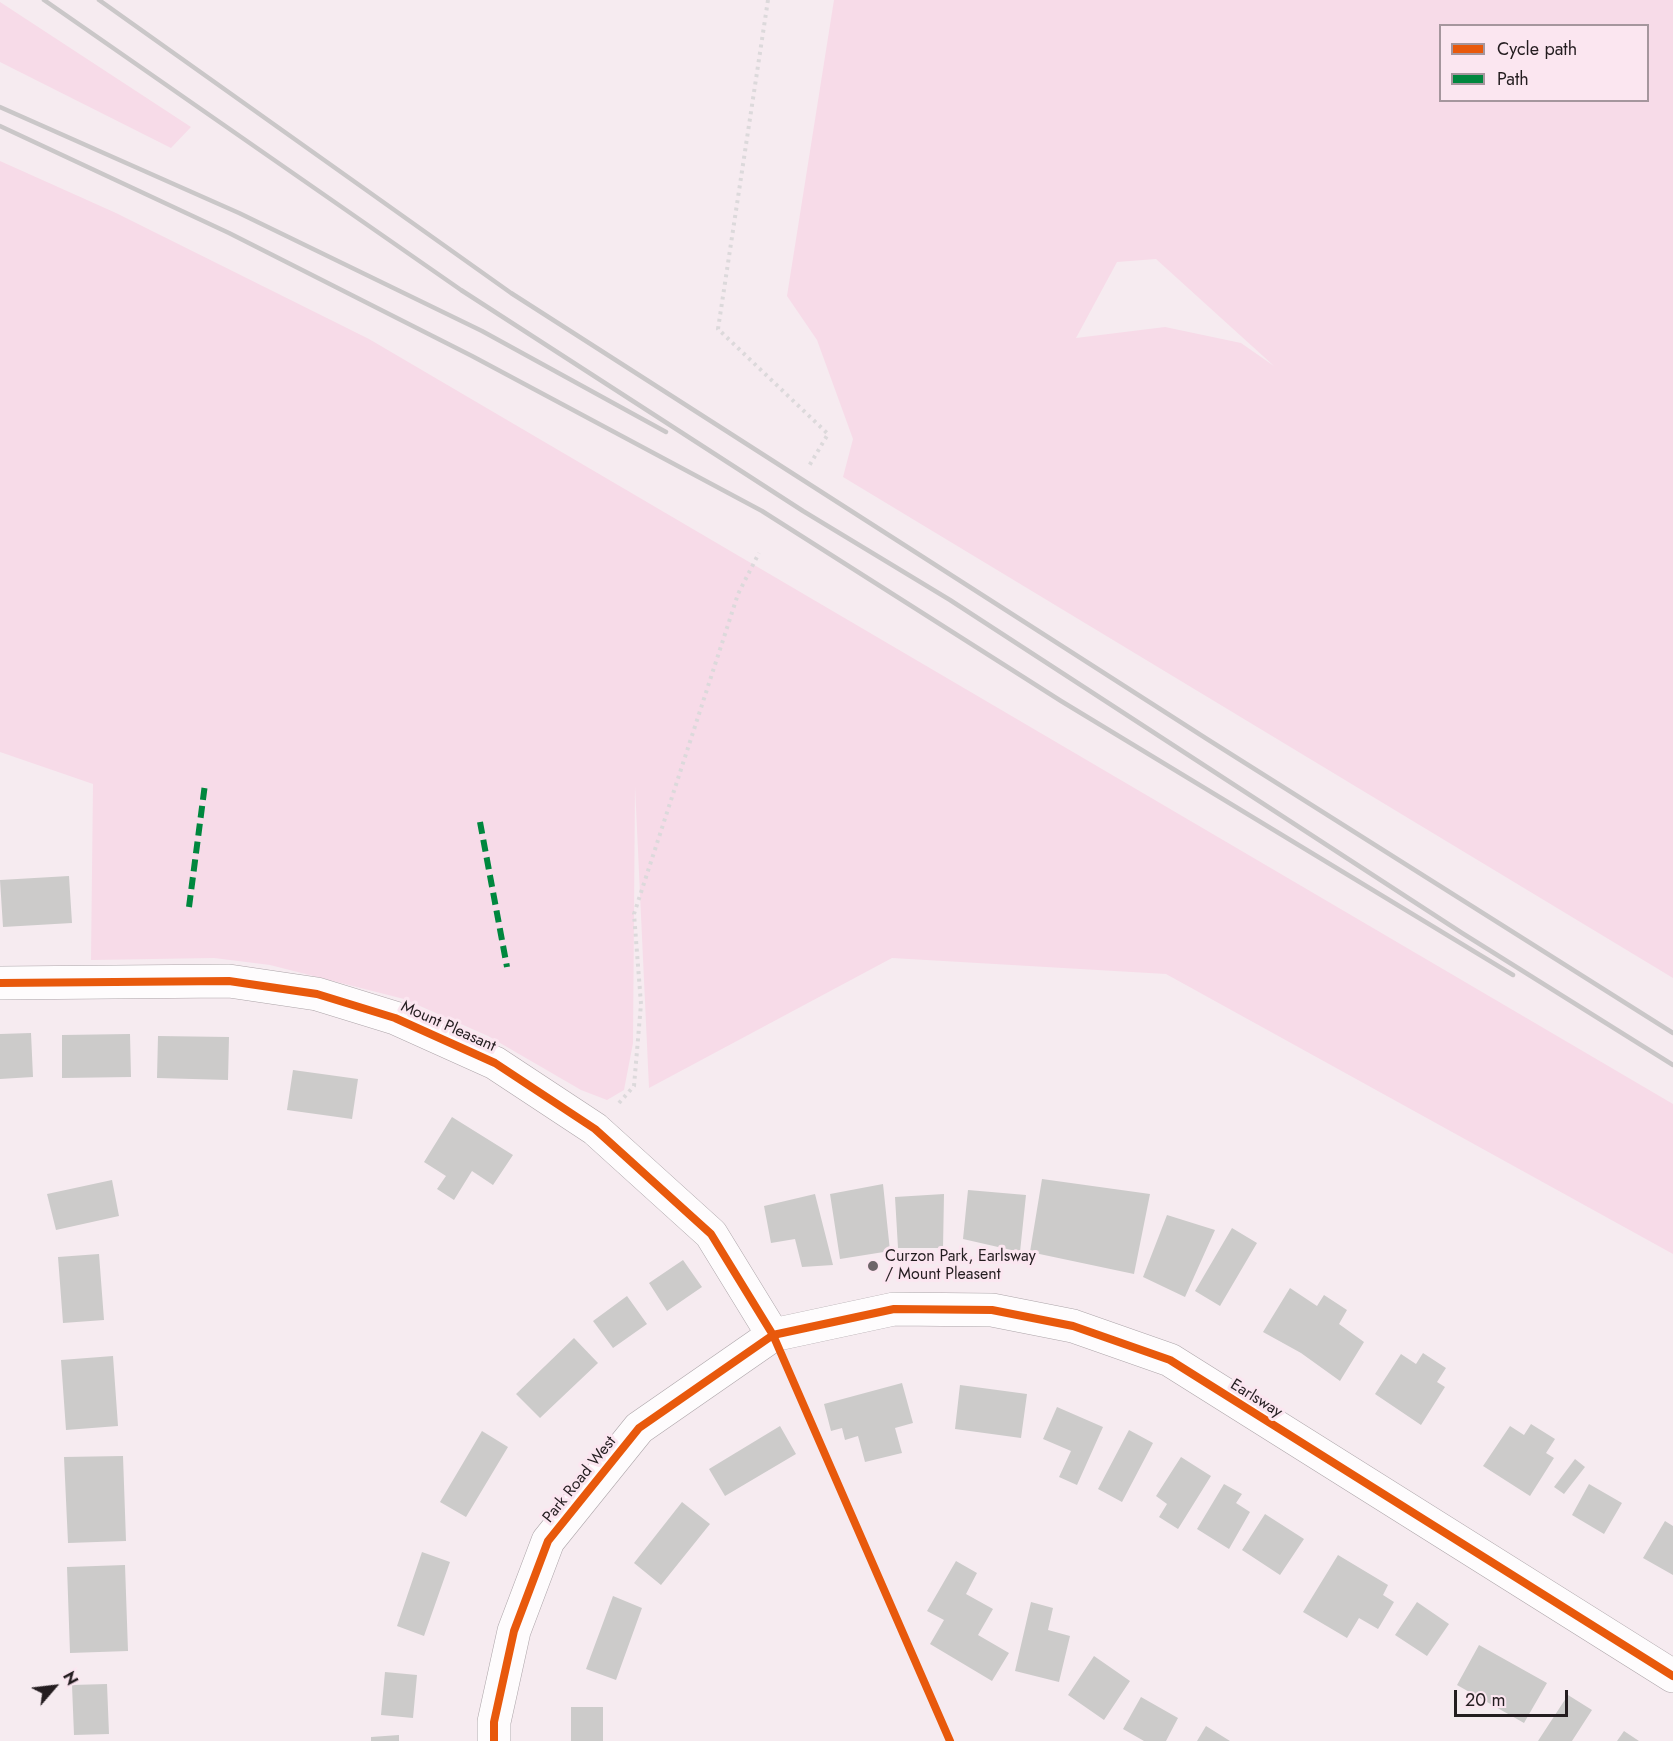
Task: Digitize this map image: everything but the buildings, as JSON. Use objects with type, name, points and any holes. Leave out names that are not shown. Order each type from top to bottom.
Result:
[{"type":"street","name":"Mount Pleasant","points":[[0,984],[229,981],[317,994],[395,1018],[495,1063],[595,1129],[711,1234],[773,1335]]},
{"type":"street","name":"Earlsway","points":[[773,1335],[894,1309],[992,1310],[1074,1326],[1170,1360],[1673,1676]]},
{"type":"street","name":"Park Road West","points":[[494,1741],[494,1722],[514,1631],[548,1541],[639,1428],[773,1335]]},
{"type":"path","points":[[768,0],[718,329],[828,434],[809,466]]},
{"type":"path","points":[[595,1129],[634,1086],[641,1004],[634,914],[738,594],[759,553]]},
{"type":"shaded area","points":[[834,0],[1673,0],[1673,978],[843,477],[853,439],[817,340],[787,296]],"holes":[[[1156,259],[1274,366],[1241,343],[1165,327],[1076,338],[1117,262]]]},
{"type":"shaded area","points":[[0,2],[191,127],[171,148],[0,62]]},
{"type":"shaded area","points":[[0,161],[116,213],[369,339],[1673,1104],[1673,1254],[1166,974],[892,958],[649,1088],[635,786],[633,1043],[624,1090],[607,1100],[581,1090],[488,1036],[404,999],[270,965],[214,958],[91,960],[93,784],[0,752]]},
{"type":"railway","points":[[44,0],[461,290],[803,511],[950,600],[1462,933],[1673,1065]]},
{"type":"railway","points":[[99,0],[511,293],[1207,739],[1673,1033]]},
{"type":"railway","points":[[0,107],[239,213],[482,331],[666,432]]},
{"type":"railway","points":[[0,126],[229,233],[472,356],[762,511],[1061,701],[1513,975]]},
{"type":"marked path","points":[[189,907],[205,784]]},
{"type":"marked path","points":[[480,822],[507,967]]},
{"type":"cycle path","points":[[0,983],[229,981],[317,994],[395,1018],[495,1063],[595,1129],[711,1234],[773,1335],[950,1741]]},
{"type":"cycle path","points":[[494,1741],[494,1722],[514,1631],[548,1541],[639,1428],[773,1335],[894,1309],[992,1310],[1073,1326],[1170,1360],[1673,1676]]},
{"type":"place","name":"Curzon Park, Earlsway / Mount Pleasent","points":[[873,1266]]}]
